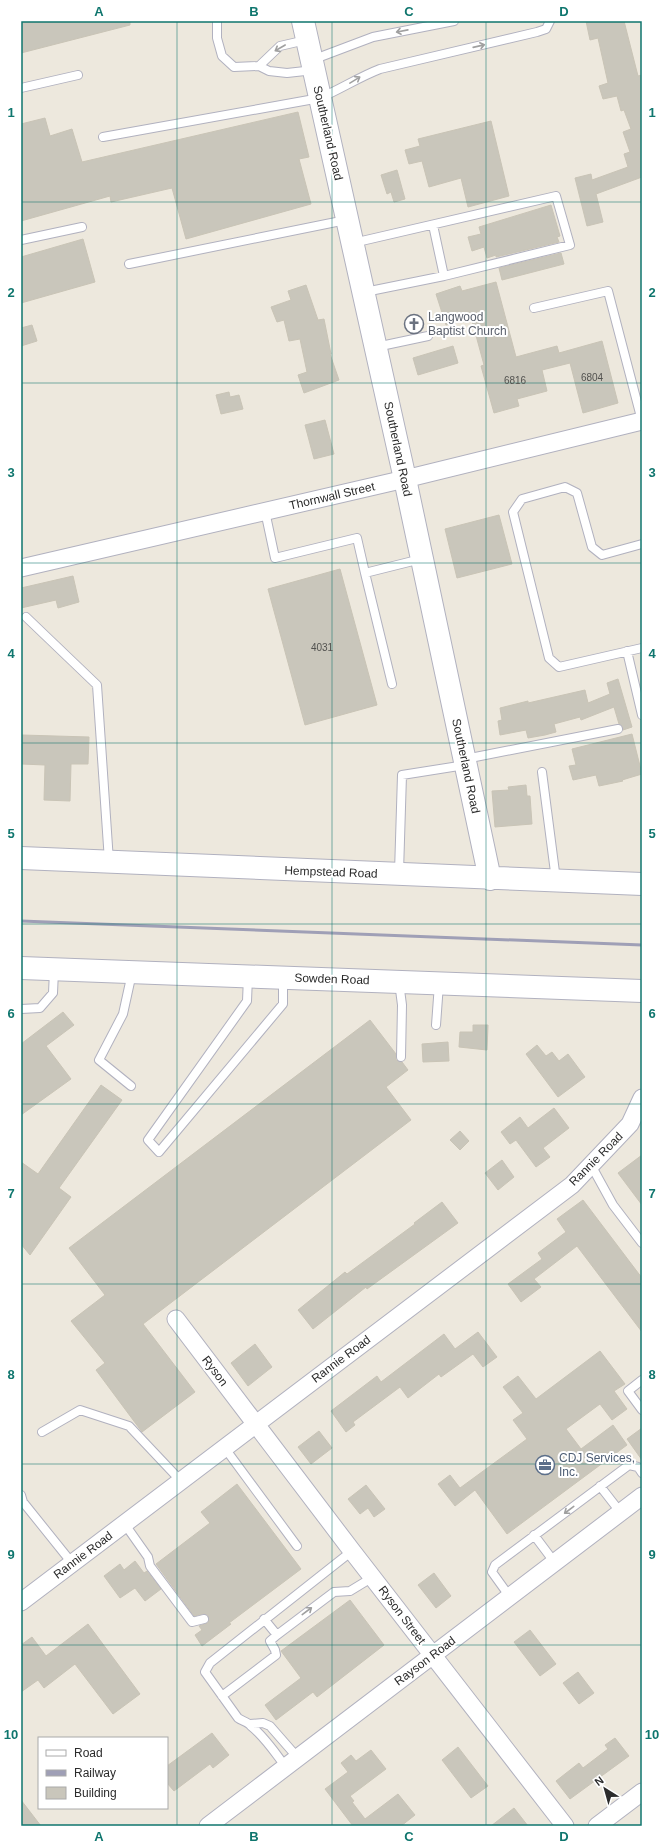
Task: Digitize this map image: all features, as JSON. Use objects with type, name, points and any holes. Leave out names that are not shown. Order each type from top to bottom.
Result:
[{"type":"street","name":"Southerland Road","points":[[309,48],[405,479],[490,879]]},
{"type":"street","name":"Thornwall Street","points":[[21,568],[405,479],[642,422]]},
{"type":"street","name":"Hempstead Road","points":[[21,858],[490,879],[642,884]]},
{"type":"street","name":"Sowden Road","points":[[21,968],[642,991]]},
{"type":"street","name":"Rannie Road","points":[[21,1602],[180,1480],[572,1185],[630,1124],[638,1118],[642,1098]]},
{"type":"street","name":"Ryson","points":[[176,1319],[255,1424]]},
{"type":"street","name":"Ryson Street","points":[[255,1424],[565,1826]]},
{"type":"street","name":"Rayson Road","points":[[208,1826],[642,1496]]},
{"type":"street","points":[[597,1826],[642,1792]]},
{"type":"lane","points":[[217,21],[217,38],[222,56],[234,67],[259,66],[269,71],[287,73],[309,48]]},
{"type":"lane","points":[[259,66],[280,46],[309,48],[454,21]]},
{"type":"lane","points":[[103,137],[320,98],[339,90],[360,77],[380,69],[537,32],[546,29],[550,21]]},
{"type":"lane","points":[[21,88],[78,75]]},
{"type":"lane","points":[[352,244],[556,196],[570,245],[444,276],[364,292]]},
{"type":"lane","points":[[129,264],[347,220]]},
{"type":"lane","points":[[433,225],[444,276]]},
{"type":"lane","points":[[21,240],[82,227]]},
{"type":"lane","points":[[534,308],[608,291],[642,422]]},
{"type":"lane","points":[[376,347],[428,336]]},
{"type":"lane","points":[[642,544],[602,555],[592,547],[577,493],[565,488],[522,499],[513,512],[549,658],[559,667],[642,648]]},
{"type":"lane","points":[[265,511],[275,558],[357,538],[392,684]]},
{"type":"lane","points":[[365,573],[422,559]]},
{"type":"lane","points":[[26,617],[97,684],[109,862]]},
{"type":"lane","points":[[626,651],[642,715]]},
{"type":"lane","points":[[399,875],[402,775],[618,728]]},
{"type":"lane","points":[[542,772],[556,881]]},
{"type":"lane","points":[[21,1009],[40,1008],[53,993],[54,970]]},
{"type":"lane","points":[[132,1086],[100,1060],[122,1014],[133,972]]},
{"type":"lane","points":[[248,976],[247,1001],[148,1140],[158,1152],[283,1004],[284,978]]},
{"type":"lane","points":[[399,982],[402,1005],[401,1057]]},
{"type":"lane","points":[[436,1025],[439,983]]},
{"type":"lane","points":[[590,1166],[613,1205],[642,1243]]},
{"type":"lane","points":[[642,1380],[628,1391],[642,1410]]},
{"type":"lane","points":[[42,1432],[80,1410],[128,1426],[180,1480]]},
{"type":"lane","points":[[224,1447],[297,1546]]},
{"type":"lane","points":[[510,1597],[492,1572],[495,1565],[629,1466],[638,1467],[642,1474]]},
{"type":"lane","points":[[600,1486],[621,1513]]},
{"type":"lane","points":[[21,1495],[23,1502],[72,1563]]},
{"type":"lane","points":[[124,1523],[148,1556],[150,1566],[192,1622],[204,1619]]},
{"type":"lane","points":[[534,1536],[555,1563]]},
{"type":"lane","points":[[292,1763],[270,1726],[263,1723],[250,1724],[243,1722],[238,1718],[206,1676],[206,1668],[210,1663],[264,1619],[352,1551]]},
{"type":"lane","points":[[222,1696],[276,1655],[270,1641],[276,1635],[334,1592],[350,1591],[373,1577]]},
{"type":"lane","points":[[264,1619],[276,1635]]},
{"type":"lane","points":[[250,1724],[292,1763]]},
{"type":"building","points":[[21,21],[130,21],[130,25],[21,53]]},
{"type":"building","points":[[586,21],[624,21],[638,76],[642,75],[642,177],[596,194],[603,222],[587,226],[575,178],[591,174],[592,180],[628,167],[624,154],[630,152],[623,132],[631,129],[624,110],[621,111],[617,96],[603,99],[599,86],[608,83],[598,38],[590,40]]},
{"type":"building","points":[[298,112],[309,157],[299,159],[311,204],[186,239],[172,188],[111,202],[110,196],[21,221],[21,124],[45,118],[50,136],[72,129],[82,162]]},
{"type":"building","points":[[491,121],[509,196],[468,207],[461,178],[429,187],[422,161],[409,164],[405,150],[420,146],[418,139]]},
{"type":"building","points":[[397,170],[405,199],[394,202],[391,192],[387,194],[381,175]]},
{"type":"building","points":[[551,205],[560,236],[557,237],[559,242],[487,258],[484,247],[472,251],[468,237],[481,234],[479,227]]},
{"type":"building","points":[[83,239],[95,282],[21,303],[21,257]]},
{"type":"building","points":[[561,253],[564,264],[502,280],[499,268]]},
{"type":"building","points":[[496,282],[516,357],[557,346],[559,353],[602,341],[618,403],[583,413],[570,363],[542,370],[547,391],[517,399],[519,406],[494,413],[481,366],[484,365],[471,317],[446,325],[436,294],[460,286],[462,291]]},
{"type":"building","points":[[306,285],[318,320],[324,319],[330,354],[339,380],[304,393],[298,375],[307,372],[300,339],[289,341],[284,320],[277,322],[271,307],[291,300],[288,291]]},
{"type":"building","points":[[32,325],[37,341],[21,346],[21,328]]},
{"type":"building","points":[[453,346],[458,363],[418,375],[413,358]]},
{"type":"building","points":[[229,392],[230,397],[239,395],[243,409],[221,414],[216,395]]},
{"type":"building","points":[[325,420],[334,454],[314,459],[305,425]]},
{"type":"building","points":[[499,515],[512,564],[457,578],[445,529]]},
{"type":"building","points":[[340,569],[377,705],[305,725],[268,589]]},
{"type":"building","points":[[73,576],[79,602],[58,608],[56,600],[21,608],[21,588]]},
{"type":"building","points":[[618,679],[632,727],[623,730],[622,726],[619,724],[614,707],[581,720],[580,717],[554,724],[556,732],[545,735],[528,738],[526,730],[500,735],[498,721],[502,720],[500,708],[585,690],[588,703],[610,694],[607,683]]},
{"type":"building","points":[[632,734],[642,774],[622,780],[623,781],[599,786],[596,775],[573,780],[569,766],[576,765],[572,749]]},
{"type":"building","points":[[22,735],[89,737],[88,764],[71,764],[70,801],[44,800],[45,765],[22,764]]},
{"type":"building","points":[[526,785],[527,796],[530,796],[532,824],[495,827],[492,791],[509,790],[508,787]]},
{"type":"building","points":[[63,1012],[74,1025],[46,1046],[71,1079],[21,1115],[21,1044]]},
{"type":"building","points":[[370,1020],[396,1054],[396,1060],[402,1062],[408,1070],[386,1087],[411,1120],[143,1324],[195,1392],[142,1432],[96,1370],[105,1363],[71,1321],[105,1295],[69,1248]]},
{"type":"building","points":[[473,1025],[488,1025],[487,1050],[459,1047],[460,1032],[473,1032]]},
{"type":"building","points":[[448,1042],[449,1061],[423,1062],[422,1044]]},
{"type":"building","points":[[537,1045],[546,1056],[552,1052],[559,1061],[568,1054],[585,1077],[558,1097],[526,1054]]},
{"type":"building","points":[[101,1085],[122,1100],[59,1188],[71,1197],[30,1255],[21,1244],[21,1162],[38,1174]]},
{"type":"building","points":[[554,1108],[569,1128],[543,1148],[550,1157],[536,1167],[516,1140],[510,1144],[501,1132],[520,1117],[528,1128]]},
{"type":"building","points":[[460,1131],[469,1141],[460,1150],[450,1140]]},
{"type":"building","points":[[642,1155],[642,1205],[618,1173]]},
{"type":"building","points":[[502,1160],[514,1177],[498,1190],[485,1173]]},
{"type":"building","points":[[583,1200],[642,1278],[642,1332],[577,1246],[534,1279],[541,1287],[521,1302],[508,1284],[542,1259],[538,1253],[566,1232],[557,1219]]},
{"type":"building","points":[[442,1202],[458,1223],[367,1289],[366,1287],[313,1329],[298,1310],[345,1272],[347,1274],[415,1224],[414,1223]]},
{"type":"building","points":[[478,1332],[497,1357],[483,1367],[473,1354],[441,1377],[439,1374],[408,1398],[400,1387],[353,1422],[355,1425],[346,1432],[331,1411],[377,1376],[381,1382],[444,1334],[455,1349]]},
{"type":"building","points":[[255,1344],[272,1367],[248,1386],[231,1363]]},
{"type":"building","name":"CDJ Services, Inc.","points":[[600,1351],[625,1384],[614,1391],[627,1409],[612,1420],[600,1404],[566,1429],[581,1449],[613,1425],[627,1445],[507,1534],[475,1490],[455,1506],[438,1484],[450,1475],[460,1488],[527,1439],[513,1420],[523,1413],[503,1387],[518,1376],[536,1399]]},
{"type":"building","points":[[642,1428],[642,1460],[627,1439]]},
{"type":"building","points":[[319,1431],[332,1448],[311,1464],[298,1447]]},
{"type":"building","points":[[237,1484],[301,1569],[229,1623],[231,1624],[202,1646],[195,1635],[202,1630],[199,1626],[208,1623],[208,1615],[203,1614],[194,1616],[156,1564],[210,1523],[201,1512]]},
{"type":"building","points":[[366,1485],[385,1509],[374,1517],[368,1508],[360,1514],[348,1499]]},
{"type":"building","points":[[135,1561],[144,1573],[147,1571],[161,1589],[145,1601],[135,1588],[120,1598],[104,1576],[120,1564],[124,1570]]},
{"type":"building","points":[[434,1573],[451,1596],[436,1608],[418,1585]]},
{"type":"building","points":[[350,1600],[384,1645],[317,1697],[313,1692],[276,1720],[265,1705],[301,1678],[281,1651]]},
{"type":"building","points":[[88,1624],[140,1694],[113,1714],[75,1664],[44,1688],[38,1680],[21,1692],[21,1645],[32,1637],[46,1656]]},
{"type":"building","points":[[530,1630],[556,1664],[540,1676],[514,1642]]},
{"type":"building","points":[[578,1672],[594,1693],[579,1704],[563,1683]]},
{"type":"building","points":[[212,1733],[229,1755],[213,1768],[210,1764],[174,1791],[168,1784],[168,1765]]},
{"type":"building","points":[[615,1738],[629,1756],[570,1799],[556,1781],[579,1763],[583,1768],[608,1749],[605,1745]]},
{"type":"building","points":[[458,1747],[488,1786],[471,1798],[442,1760]]},
{"type":"building","points":[[371,1750],[386,1769],[350,1796],[354,1801],[352,1802],[365,1819],[398,1794],[415,1815],[401,1826],[353,1826],[325,1789],[348,1772],[341,1763],[351,1755],[356,1761]]},
{"type":"building","points":[[21,1800],[41,1826],[21,1826]]},
{"type":"building","points":[[514,1808],[528,1826],[491,1826]]},
{"type":"railway","points":[[21,921],[642,945]]},
{"type":"place","name":"Langwood Baptist Church","points":[[414,324]]},
{"type":"place","name":"CDJ Services, Inc.","points":[[545,1465]]}]
